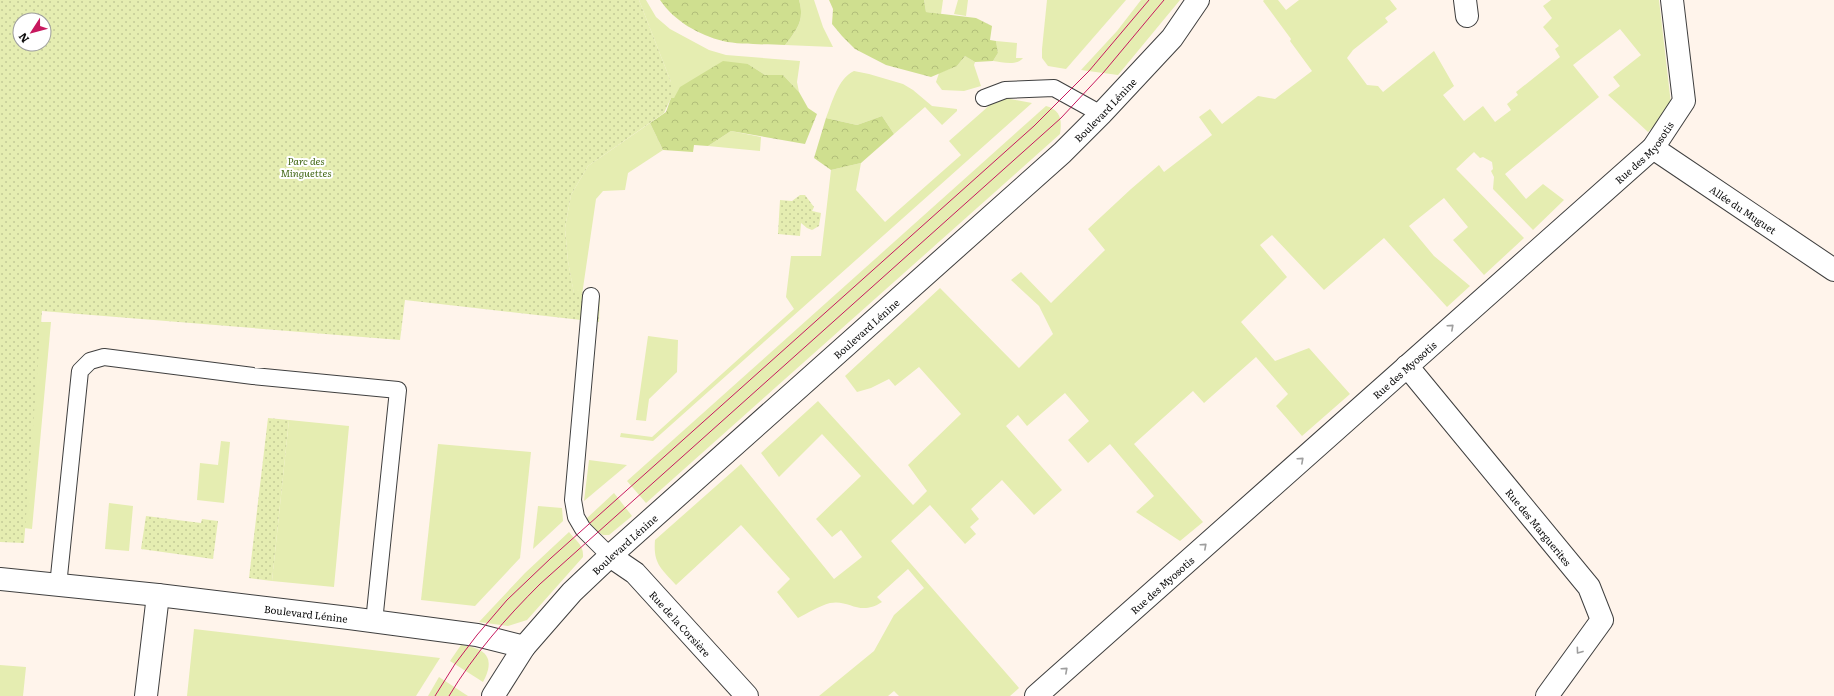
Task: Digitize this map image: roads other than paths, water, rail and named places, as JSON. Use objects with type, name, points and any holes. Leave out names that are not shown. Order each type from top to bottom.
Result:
[{"type":"street","name":"Boulevard Lénine","points":[[493,696],[524,646],[572,592],[610,556],[1056,158],[1101,114],[1172,38],[1198,0]]},
{"type":"street","name":"Rue des Myosotis","points":[[1036,696],[1653,148],[1684,101],[1672,0]]},
{"type":"street","name":"Allée du Muguet","points":[[1653,148],[1834,270]]},
{"type":"street","name":"Rue des Marguerites","points":[[1407,366],[1589,587],[1602,620],[1547,696]]},
{"type":"street","name":"Rue de la Corsière","points":[[610,556],[635,573],[747,696]]},
{"type":"street","name":"Boulevard Lénine","points":[[0,579],[158,595],[477,635],[524,646]]},
{"type":"street","points":[[146,696],[158,595]]},
{"type":"lane","points":[[984,98],[1005,90],[1054,88],[1101,114]]},
{"type":"lane","points":[[591,296],[573,500],[576,517],[583,529],[610,556]]},
{"type":"lane","points":[[58,586],[80,371],[90,361],[104,357],[253,376],[398,390],[374,622]]},
{"type":"tram line","points":[[435,696],[455,664],[477,635],[507,600],[551,558],[1034,126],[1089,71],[1149,0]]},
{"type":"tram line","points":[[449,696],[491,637],[540,584],[1061,118],[1103,73],[1164,0]]},
{"type":"park label","name":"Parc des Minguettes","points":[[306,166]]}]
